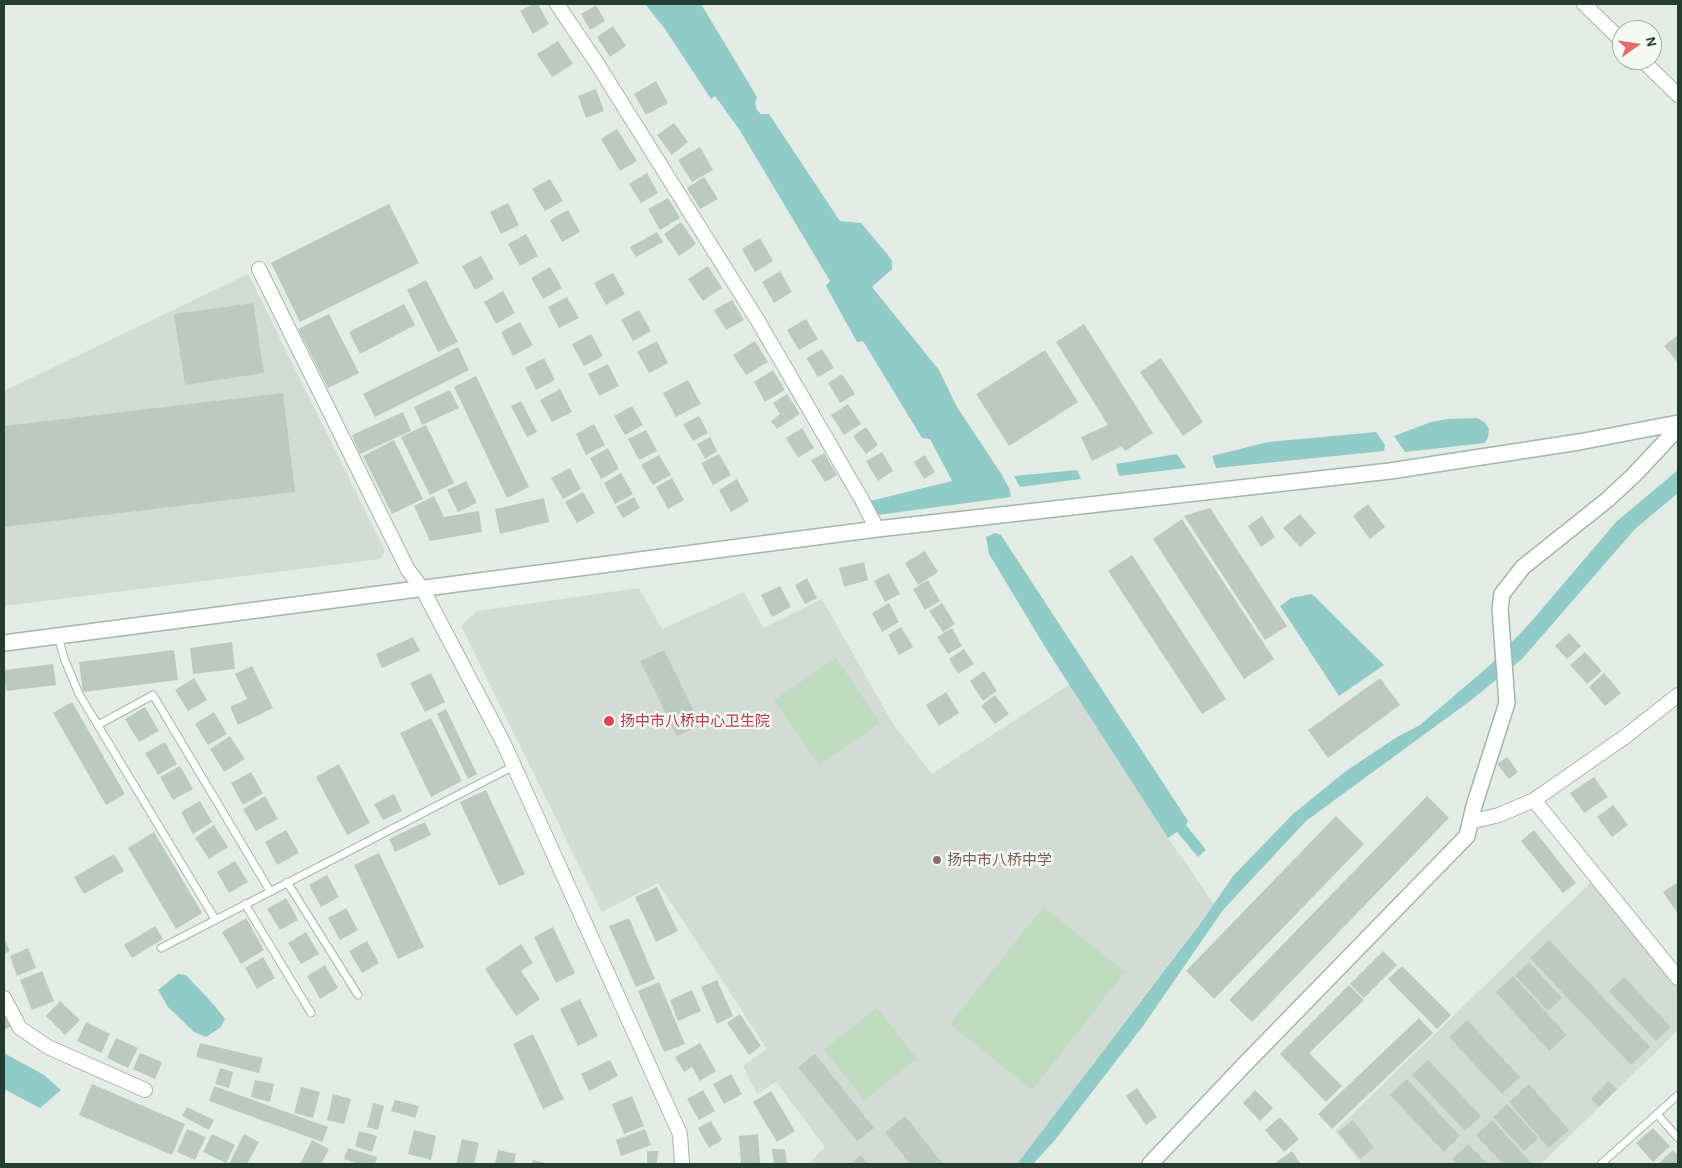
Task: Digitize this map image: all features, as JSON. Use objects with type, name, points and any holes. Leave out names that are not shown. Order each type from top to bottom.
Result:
[{"type":"street","points":[[556,4],[596,62],[758,321],[862,500],[877,530]]},
{"type":"street","points":[[1584,4],[1612,31]]},
{"type":"street","points":[[1652,70],[1678,95]]},
{"type":"street","points":[[259,269],[408,570],[422,588],[504,744],[680,1134],[682,1164]]},
{"type":"street","points":[[4,643],[877,530],[1390,471],[1579,442],[1678,424]]},
{"type":"street","points":[[1150,1164],[1467,836],[1490,752],[1507,703],[1500,609],[1502,594],[1523,567],[1607,500],[1634,475],[1678,428]]},
{"type":"street","points":[[1470,822],[1499,815],[1534,800],[1626,736],[1678,695]]},
{"type":"street","points":[[1534,800],[1678,978]]},
{"type":"street","points":[[4,998],[20,1028],[48,1047],[145,1090]]},
{"type":"lane","points":[[58,636],[64,658],[80,694],[215,919]]},
{"type":"lane","points":[[98,725],[153,695],[270,891]]},
{"type":"lane","points":[[161,948],[514,766]]},
{"type":"lane","points":[[287,882],[358,995]]},
{"type":"lane","points":[[245,904],[310,1013]]},
{"type":"lane","points":[[1602,1164],[1678,1094]]},
{"type":"lane","points":[[1657,1114],[1678,1138]]},
{"type":"shaded area","points":[[248,274],[385,551],[380,559],[4,606],[4,391]]},
{"type":"shaded area","name":"扬中市八桥中学","points":[[639,588],[662,629],[744,592],[763,628],[822,599],[893,724],[932,774],[1070,684],[1168,838],[1214,904],[1017,1164],[809,1164],[825,1147],[776,1082],[757,1094],[743,1066],[767,1049],[658,883],[602,912],[461,626],[477,611]]},
{"type":"shaded area","points":[[1590,883],[1598,883],[1678,984],[1678,1030],[1541,1164],[1362,1164],[1335,1131]]},
{"type":"green space","points":[[836,658],[880,723],[819,765],[774,700]]},
{"type":"green space","points":[[1043,907],[1125,972],[1032,1090],[950,1024]]},
{"type":"green space","points":[[877,1008],[917,1059],[864,1100],[824,1049]]},
{"type":"water","points":[[645,4],[701,4],[757,97],[755,103],[757,110],[761,114],[769,114],[840,221],[861,223],[888,255],[892,261],[892,269],[872,287],[939,370],[957,407],[1002,475],[1009,488],[1011,497],[878,515],[870,501],[952,481],[930,439],[922,438],[863,341],[857,342],[826,286],[830,281],[739,129],[715,96],[711,99],[665,29]]},
{"type":"water","points":[[1478,418],[1489,429],[1485,443],[1405,452],[1394,436],[1431,422],[1447,419]]},
{"type":"water","points":[[1376,432],[1385,445],[1384,451],[1216,468],[1212,456],[1268,442]]},
{"type":"water","points":[[1177,454],[1186,468],[1119,476],[1116,464]]},
{"type":"water","points":[[1077,470],[1081,479],[1020,487],[1014,476]]},
{"type":"water","points":[[1678,470],[1678,493],[1635,529],[1522,659],[1470,701],[1306,821],[1223,910],[1143,1026],[1055,1140],[1033,1164],[1017,1164],[1202,921],[1233,876],[1293,814],[1346,771],[1397,737],[1420,725],[1489,666],[1530,623],[1616,522]]},
{"type":"water","points":[[995,533],[1001,535],[1188,821],[1186,825],[1206,850],[1198,857],[1177,832],[1168,838],[1045,647],[989,554],[986,537]]},
{"type":"water","points":[[1312,594],[1384,665],[1339,696],[1280,606],[1291,598]]},
{"type":"water","points":[[178,974],[186,975],[225,1019],[221,1027],[206,1037],[194,1032],[168,1007],[158,990]]},
{"type":"water","points":[[4,1053],[44,1075],[61,1090],[40,1108],[4,1089]]},
{"type":"building","points":[[533,4],[538,4],[549,24],[533,34],[520,11]]},
{"type":"building","points":[[596,5],[605,21],[590,30],[581,14]]},
{"type":"building","points":[[613,26],[626,46],[610,57],[597,37]]},
{"type":"building","points":[[558,41],[573,64],[552,77],[537,54]]},
{"type":"building","points":[[656,81],[668,103],[646,115],[634,94]]},
{"type":"building","points":[[596,89],[604,111],[586,118],[578,96]]},
{"type":"building","points":[[674,123],[688,142],[672,155],[657,135]]},
{"type":"building","points":[[617,129],[637,161],[620,171],[601,139]]},
{"type":"building","points":[[700,147],[713,170],[692,182],[678,160]]},
{"type":"building","points":[[647,173],[658,193],[641,203],[629,184]]},
{"type":"building","points":[[704,177],[718,199],[700,209],[687,188]]},
{"type":"building","points":[[550,179],[563,201],[545,211],[532,189]]},
{"type":"building","points":[[668,198],[680,218],[660,230],[648,209]]},
{"type":"building","points":[[508,203],[519,225],[501,234],[490,212]]},
{"type":"building","points":[[389,204],[419,263],[300,322],[271,263]]},
{"type":"building","points":[[568,210],[580,232],[562,242],[550,220]]},
{"type":"building","points":[[681,222],[696,244],[679,256],[664,234]]},
{"type":"building","points":[[657,232],[663,242],[636,257],[630,247]]},
{"type":"building","points":[[526,234],[538,256],[520,266],[508,244]]},
{"type":"building","points":[[760,238],[773,261],[755,272],[742,249]]},
{"type":"building","points":[[481,256],[494,279],[475,290],[462,266]]},
{"type":"building","points":[[708,266],[722,288],[703,301],[688,279]]},
{"type":"building","points":[[550,267],[562,288],[543,299],[531,278]]},
{"type":"building","points":[[780,271],[792,292],[774,303],[762,282]]},
{"type":"building","points":[[613,273],[625,294],[606,305],[594,283]]},
{"type":"building","points":[[426,280],[458,342],[438,352],[407,290]]},
{"type":"building","points":[[503,291],[515,313],[496,324],[484,302]]},
{"type":"building","points":[[567,297],[579,318],[559,328],[548,307]]},
{"type":"building","points":[[732,300],[744,320],[726,330],[714,310]]},
{"type":"building","points":[[253,303],[264,373],[185,385],[174,314]]},
{"type":"building","points":[[404,304],[415,325],[360,354],[349,332]]},
{"type":"building","points":[[639,310],[651,331],[633,341],[621,320]]},
{"type":"building","points":[[329,314],[359,373],[328,388],[298,329]]},
{"type":"building","points":[[806,319],[818,339],[799,350],[787,330]]},
{"type":"building","points":[[520,322],[533,345],[513,356],[501,332]]},
{"type":"building","points":[[1084,324],[1153,433],[1125,451],[1122,446],[1092,461],[1081,437],[1108,425],[1056,342]]},
{"type":"building","points":[[591,334],[603,356],[584,366],[572,344]]},
{"type":"building","points":[[1678,335],[1678,363],[1664,346]]},
{"type":"building","points":[[657,341],[668,363],[649,373],[637,352]]},
{"type":"building","points":[[755,341],[768,362],[746,375],[733,355]]},
{"type":"building","points":[[458,347],[469,370],[375,417],[363,394]]},
{"type":"building","points":[[822,349],[834,368],[818,377],[806,358]]},
{"type":"building","points":[[1045,350],[1078,402],[1009,446],[976,394]]},
{"type":"building","points":[[544,358],[555,380],[536,390],[525,368]]},
{"type":"building","points":[[1161,358],[1203,422],[1183,436],[1140,372]]},
{"type":"building","points":[[608,364],[619,386],[599,396],[588,374]]},
{"type":"building","points":[[773,370],[785,390],[765,402],[754,382]]},
{"type":"building","points":[[842,374],[855,394],[840,403],[828,383]]},
{"type":"building","points":[[476,376],[529,487],[507,498],[454,387]]},
{"type":"building","points":[[688,380],[701,404],[676,417],[663,393]]},
{"type":"building","points":[[560,389],[572,412],[552,422],[540,400]]},
{"type":"building","points":[[450,390],[459,408],[422,425],[414,407]]},
{"type":"building","points":[[283,393],[295,492],[4,527],[4,426]]},
{"type":"building","points":[[787,394],[800,414],[777,429],[771,421],[780,414],[773,403]]},
{"type":"building","points":[[521,401],[537,432],[527,437],[511,406]]},
{"type":"building","points":[[848,404],[861,424],[844,435],[831,415]]},
{"type":"building","points":[[632,406],[643,425],[625,435],[614,416]]},
{"type":"building","points":[[403,412],[411,431],[360,454],[352,435]]},
{"type":"building","points":[[699,416],[708,433],[693,441],[683,424]]},
{"type":"building","points":[[594,424],[605,445],[586,455],[576,434]]},
{"type":"building","points":[[426,425],[454,483],[430,495],[401,437]]},
{"type":"building","points":[[866,427],[878,445],[866,454],[853,436]]},
{"type":"building","points":[[802,428],[814,448],[798,458],[786,438]]},
{"type":"building","points":[[646,430],[657,451],[639,460],[628,439]]},
{"type":"building","points":[[710,437],[717,451],[705,459],[697,444]]},
{"type":"building","points":[[394,440],[423,499],[392,514],[363,456]]},
{"type":"building","points":[[608,448],[619,469],[601,479],[590,458]]},
{"type":"building","points":[[882,452],[893,471],[878,481],[866,461]]},
{"type":"building","points":[[824,453],[837,475],[825,482],[811,460]]},
{"type":"building","points":[[719,454],[731,475],[713,485],[701,463]]},
{"type":"building","points":[[659,455],[671,475],[653,485],[641,465]]},
{"type":"building","points":[[925,455],[935,472],[924,479],[914,462]]},
{"type":"building","points":[[570,468],[581,489],[563,499],[551,478]]},
{"type":"building","points":[[621,473],[633,494],[615,504],[604,483]]},
{"type":"building","points":[[672,478],[684,500],[668,509],[656,487]]},
{"type":"building","points":[[737,479],[749,501],[731,512],[719,490]]},
{"type":"building","points":[[466,481],[477,503],[458,512],[447,490]]},
{"type":"building","points":[[583,492],[595,513],[577,523],[565,502]]},
{"type":"building","points":[[434,496],[444,517],[479,511],[482,532],[430,541],[414,506]]},
{"type":"building","points":[[634,497],[640,508],[623,518],[616,507]]},
{"type":"building","points":[[544,498],[549,522],[500,534],[495,509]]},
{"type":"building","points":[[1368,504],[1385,527],[1370,539],[1353,516]]},
{"type":"building","points":[[1210,508],[1287,626],[1265,640],[1184,516]]},
{"type":"building","points":[[1300,514],[1316,533],[1300,547],[1283,528]]},
{"type":"building","points":[[1262,516],[1275,537],[1261,547],[1248,526]]},
{"type":"building","points":[[1182,519],[1274,659],[1244,679],[1153,539]]},
{"type":"building","points":[[925,551],[938,572],[918,585],[905,563]]},
{"type":"building","points":[[1132,555],[1226,699],[1202,714],[1108,571]]},
{"type":"building","points":[[864,562],[868,580],[844,587],[839,568]]},
{"type":"building","points":[[889,573],[900,594],[885,602],[874,581]]},
{"type":"building","points":[[807,578],[817,598],[805,604],[795,585]]},
{"type":"building","points":[[928,580],[940,601],[925,610],[913,589]]},
{"type":"building","points":[[780,586],[791,607],[772,617],[761,595]]},
{"type":"building","points":[[889,603],[899,622],[882,632],[872,613]]},
{"type":"building","points":[[942,603],[955,624],[943,632],[929,611]]},
{"type":"building","points":[[901,627],[913,647],[899,655],[888,635]]},
{"type":"building","points":[[952,628],[962,646],[948,654],[937,637]]},
{"type":"building","points":[[1569,633],[1581,646],[1567,659],[1555,646]]},
{"type":"building","points":[[413,637],[420,651],[382,668],[376,654]]},
{"type":"building","points":[[232,642],[235,669],[193,674],[190,648]]},
{"type":"building","points":[[964,649],[974,664],[958,674],[949,659]]},
{"type":"building","points":[[174,650],[178,680],[83,692],[79,662]]},
{"type":"building","points":[[664,650],[701,725],[677,736],[640,661]]},
{"type":"building","points":[[1585,652],[1602,671],[1587,684],[1570,665]]},
{"type":"building","points":[[53,664],[56,685],[6,691],[4,670]]},
{"type":"building","points":[[252,666],[273,708],[238,725],[230,707],[247,699],[235,674]]},
{"type":"building","points":[[984,671],[997,691],[983,701],[970,681]]},
{"type":"building","points":[[431,673],[445,702],[425,712],[410,683]]},
{"type":"building","points":[[1604,673],[1621,693],[1605,706],[1589,687]]},
{"type":"building","points":[[194,678],[207,700],[188,711],[175,690]]},
{"type":"building","points":[[1380,678],[1400,705],[1328,758],[1308,730]]},
{"type":"building","points":[[946,692],[959,713],[939,726],[926,705]]},
{"type":"building","points":[[995,695],[1009,714],[995,724],[981,706]]},
{"type":"building","points":[[72,702],[125,794],[106,805],[53,713]]},
{"type":"building","points":[[145,707],[159,731],[139,742],[125,719]]},
{"type":"building","points":[[446,709],[477,774],[468,779],[437,714]]},
{"type":"building","points":[[214,712],[227,734],[208,745],[195,724]]},
{"type":"building","points":[[431,718],[462,781],[431,797],[400,733]]},
{"type":"building","points":[[230,736],[245,759],[224,772],[210,749]]},
{"type":"building","points":[[165,742],[177,764],[158,775],[145,753]]},
{"type":"building","points":[[1507,757],[1518,772],[1509,779],[1497,764]]},
{"type":"building","points":[[339,764],[370,823],[347,835],[316,777]]},
{"type":"building","points":[[180,766],[193,789],[173,800],[160,777]]},
{"type":"building","points":[[251,772],[263,793],[243,805],[231,783]]},
{"type":"building","points":[[1594,777],[1608,797],[1584,813],[1570,793]]},
{"type":"building","points":[[486,790],[525,874],[499,886],[460,802]]},
{"type":"building","points":[[394,794],[402,811],[383,820],[374,804]]},
{"type":"building","points":[[265,796],[278,819],[256,831],[243,809]]},
{"type":"building","points":[[1427,796],[1449,818],[1252,1022],[1229,1000]]},
{"type":"building","points":[[200,801],[212,822],[193,834],[181,812]]},
{"type":"building","points":[[1613,805],[1628,825],[1612,837],[1597,817]]},
{"type":"building","points":[[1336,816],[1364,844],[1214,999],[1186,971]]},
{"type":"building","points":[[425,822],[431,835],[395,852],[389,839]]},
{"type":"building","points":[[214,825],[228,847],[209,859],[195,838]]},
{"type":"building","points":[[286,830],[299,853],[277,865],[265,842]]},
{"type":"building","points":[[1534,830],[1576,883],[1563,893],[1521,841]]},
{"type":"building","points":[[154,832],[202,913],[176,929],[128,848]]},
{"type":"building","points":[[379,853],[424,947],[398,959],[354,865]]},
{"type":"building","points":[[114,854],[124,871],[84,894],[74,877]]},
{"type":"building","points":[[235,861],[248,882],[229,893],[217,872]]},
{"type":"building","points":[[327,875],[339,897],[321,907],[309,885]]},
{"type":"building","points":[[1678,882],[1678,914],[1663,892]]},
{"type":"building","points":[[657,887],[678,931],[656,942],[635,897]]},
{"type":"building","points":[[286,898],[298,920],[280,930],[267,909]]},
{"type":"building","points":[[346,908],[358,930],[340,940],[328,918]]},
{"type":"building","points":[[246,918],[264,950],[241,964],[222,932]]},
{"type":"building","points":[[629,918],[655,979],[636,987],[609,926]]},
{"type":"building","points":[[155,926],[163,939],[132,958],[124,945]]},
{"type":"building","points":[[553,927],[575,973],[556,983],[534,937]]},
{"type":"building","points":[[306,932],[319,954],[301,964],[288,943]]},
{"type":"building","points":[[4,938],[10,951],[4,954]]},
{"type":"building","points":[[1549,940],[1650,1047],[1631,1065],[1530,958]]},
{"type":"building","points":[[367,941],[379,963],[362,973],[349,951]]},
{"type":"building","points":[[521,944],[533,963],[521,971],[540,999],[516,1016],[485,969]]},
{"type":"building","points":[[28,948],[36,968],[17,976],[10,956]]},
{"type":"building","points":[[1383,951],[1397,965],[1364,998],[1350,984]]},
{"type":"building","points":[[263,957],[275,978],[257,989],[245,968]]},
{"type":"building","points":[[1529,962],[1562,998],[1548,1011],[1515,975]]},
{"type":"building","points":[[325,965],[338,988],[320,999],[307,976]]},
{"type":"building","points":[[1402,966],[1451,1015],[1437,1029],[1388,979]]},
{"type":"building","points":[[42,971],[54,1001],[32,1010],[20,980]]},
{"type":"building","points":[[1513,976],[1567,1035],[1549,1051],[1496,992]]},
{"type":"building","points":[[1624,977],[1671,1027],[1656,1041],[1609,991]]},
{"type":"building","points":[[717,980],[733,1016],[717,1024],[701,987]]},
{"type":"building","points":[[659,982],[685,1044],[664,1052],[638,991]]},
{"type":"building","points":[[1349,985],[1364,1000],[1309,1053],[1342,1086],[1326,1102],[1280,1054]]},
{"type":"building","points":[[692,990],[701,1011],[678,1021],[670,1000]]},
{"type":"building","points":[[580,999],[598,1036],[578,1046],[560,1009]]},
{"type":"building","points":[[60,1001],[80,1020],[65,1035],[46,1016]]},
{"type":"building","points":[[4,1012],[11,1026],[4,1030]]},
{"type":"building","points":[[740,1014],[761,1046],[749,1055],[727,1023]]},
{"type":"building","points":[[1419,1018],[1433,1033],[1332,1129],[1318,1114]]},
{"type":"building","points":[[1467,1020],[1520,1077],[1502,1094],[1449,1037]]},
{"type":"building","points":[[86,1022],[110,1034],[101,1053],[77,1041]]},
{"type":"building","points":[[533,1034],[564,1099],[543,1109],[513,1044]]},
{"type":"building","points":[[116,1038],[138,1048],[128,1068],[107,1058]]},
{"type":"building","points":[[200,1043],[263,1058],[259,1073],[196,1057]]},
{"type":"building","points":[[700,1043],[716,1071],[700,1081],[692,1067],[684,1072],[675,1057]]},
{"type":"building","points":[[140,1053],[162,1062],[155,1079],[133,1069]]},
{"type":"building","points":[[815,1054],[874,1128],[857,1141],[798,1067]]},
{"type":"building","points":[[610,1060],[618,1076],[589,1091],[581,1074]]},
{"type":"building","points":[[1428,1060],[1481,1116],[1465,1131],[1412,1075]]},
{"type":"building","points":[[220,1068],[233,1072],[229,1088],[215,1084]]},
{"type":"building","points":[[731,1074],[742,1094],[724,1104],[713,1084]]},
{"type":"building","points":[[1407,1079],[1460,1136],[1444,1152],[1390,1095]]},
{"type":"building","points":[[255,1080],[274,1084],[270,1102],[251,1097]]},
{"type":"building","points":[[1609,1081],[1617,1089],[1599,1107],[1591,1099]]},
{"type":"building","points":[[92,1084],[185,1124],[172,1155],[79,1115]]},
{"type":"building","points":[[1529,1084],[1569,1130],[1549,1148],[1509,1102]]},
{"type":"building","points":[[214,1086],[328,1127],[322,1142],[209,1101]]},
{"type":"building","points":[[301,1087],[320,1092],[313,1118],[294,1113]]},
{"type":"building","points":[[1137,1088],[1157,1117],[1146,1125],[1126,1096]]},
{"type":"building","points":[[703,1090],[715,1111],[699,1120],[687,1099]]},
{"type":"building","points":[[1255,1090],[1273,1108],[1260,1121],[1243,1103]]},
{"type":"building","points":[[771,1091],[795,1131],[777,1142],[753,1102]]},
{"type":"building","points":[[333,1094],[351,1099],[344,1124],[327,1120]]},
{"type":"building","points":[[632,1096],[644,1126],[624,1134],[612,1104]]},
{"type":"building","points":[[395,1100],[419,1106],[415,1118],[391,1111]]},
{"type":"building","points":[[373,1103],[384,1106],[378,1130],[367,1127]]},
{"type":"building","points":[[1507,1104],[1538,1138],[1524,1151],[1493,1117]]},
{"type":"building","points":[[187,1107],[214,1120],[209,1130],[182,1116]]},
{"type":"building","points":[[905,1116],[943,1164],[910,1164],[885,1132]]},
{"type":"building","points":[[1280,1117],[1299,1139],[1284,1152],[1265,1130]]},
{"type":"building","points":[[1353,1120],[1374,1148],[1360,1159],[1338,1132]]},
{"type":"building","points":[[1492,1120],[1532,1164],[1503,1164],[1476,1135]]},
{"type":"building","points":[[711,1121],[722,1140],[709,1148],[698,1128]]},
{"type":"building","points":[[1653,1128],[1670,1146],[1653,1162],[1636,1143]]},
{"type":"building","points":[[187,1129],[206,1137],[195,1160],[177,1152]]},
{"type":"building","points":[[645,1129],[651,1145],[621,1156],[616,1140]]},
{"type":"building","points":[[414,1130],[436,1136],[431,1160],[408,1154]]},
{"type":"building","points":[[359,1131],[377,1136],[372,1152],[355,1146]]},
{"type":"building","points":[[212,1134],[235,1145],[226,1163],[203,1152]]},
{"type":"building","points":[[244,1134],[259,1142],[247,1164],[229,1164]]},
{"type":"building","points":[[758,1134],[760,1163],[741,1164],[739,1136]]},
{"type":"building","points":[[462,1139],[479,1143],[474,1164],[456,1164]]},
{"type":"building","points":[[312,1140],[329,1149],[321,1164],[300,1164]]},
{"type":"building","points":[[1468,1144],[1488,1164],[1457,1164],[1452,1159]]},
{"type":"building","points":[[348,1148],[377,1157],[375,1164],[358,1164],[344,1159]]},
{"type":"building","points":[[772,1149],[785,1149],[787,1164],[774,1164]]},
{"type":"building","points":[[498,1150],[516,1154],[514,1164],[495,1164]]},
{"type":"building","points":[[1673,1150],[1678,1155],[1678,1164],[1658,1164]]},
{"type":"building","points":[[647,1151],[658,1151],[657,1164],[647,1164]]},
{"type":"building","points":[[1292,1151],[1301,1164],[1275,1163]]},
{"type":"building","points":[[861,1155],[868,1164],[850,1164]]},
{"type":"building","points":[[533,1160],[550,1164],[532,1164]]},
{"type":"place","name":"扬中市八桥中心卫生院","points":[[609,721]]},
{"type":"place","name":"扬中市八桥中学","points":[[937,860]]}]
